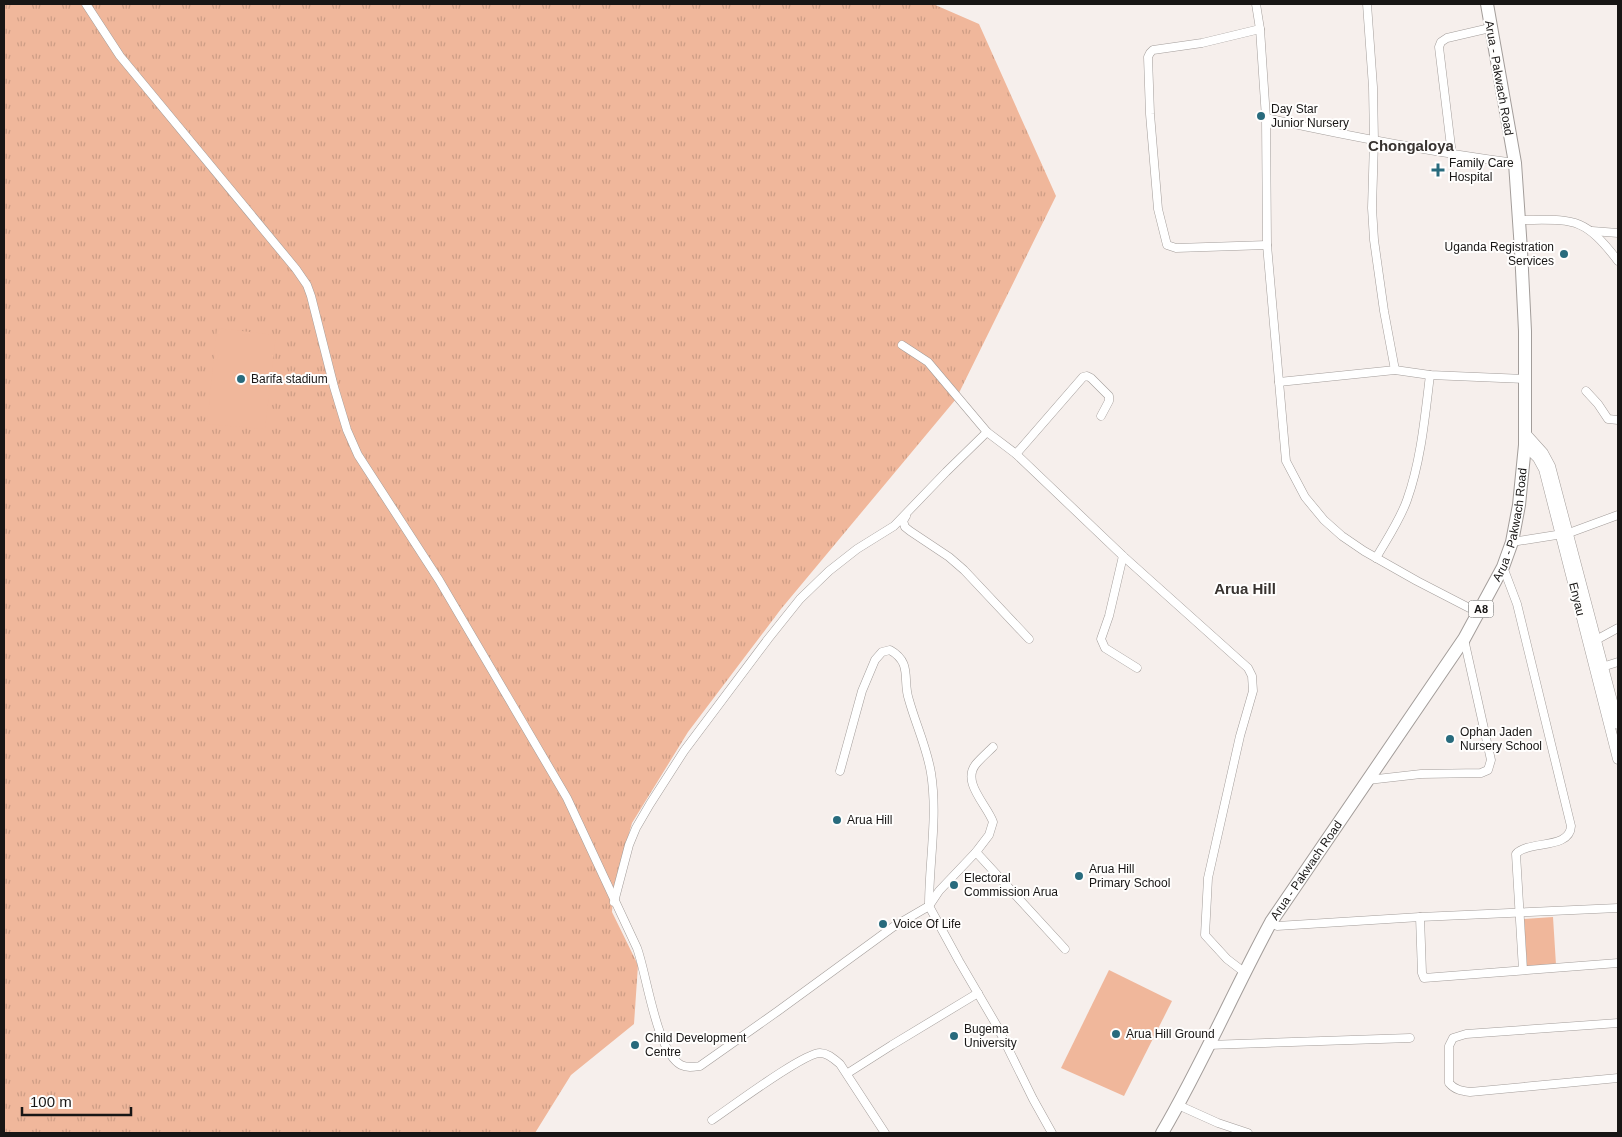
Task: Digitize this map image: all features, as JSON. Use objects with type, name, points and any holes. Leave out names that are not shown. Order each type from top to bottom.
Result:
[{"type":"main road","name":"Arua - Pakwach Road","points":[[1162,1133],[1271,922],[1464,639],[1503,567],[1512,542],[1519,505],[1525,439],[1525,331],[1515,163],[1487,4]]},
{"type":"street","points":[[86,4],[120,56],[296,269],[307,285],[334,387],[347,430],[358,455],[439,580],[567,798],[643,964],[651,1004],[659,1030],[670,1055],[680,1064],[688,1067],[700,1066],[893,926],[929,906],[939,891],[976,852],[989,835],[993,822],[974,787],[973,770],[975,765],[993,747]]},
{"type":"street","points":[[1257,4],[1266,118],[1267,245],[1286,461],[1296,484],[1305,497],[1324,520],[1342,536],[1417,581],[1479,612]]},
{"type":"street","points":[[1366,4],[1373,86],[1372,208],[1374,240],[1384,312],[1395,370]]},
{"type":"street","points":[[1452,155],[1439,48],[1441,42],[1448,38],[1490,28]]},
{"type":"street","points":[[1260,29],[1202,43],[1153,50],[1148,57],[1148,83],[1156,191],[1160,221],[1167,245],[1176,248],[1267,245]]},
{"type":"street","points":[[1266,118],[1374,141],[1452,155],[1515,163]]},
{"type":"street","points":[[1519,220],[1562,220],[1584,225],[1592,231],[1618,260]]},
{"type":"street","points":[[1592,231],[1618,233]]},
{"type":"street","points":[[902,345],[922,357],[932,366],[987,432],[1016,454],[1123,556],[1248,668],[1252,676],[1252,691],[1208,878],[1205,935],[1227,959],[1244,972]]},
{"type":"street","points":[[1279,382],[1395,370],[1430,375],[1525,379]]},
{"type":"street","points":[[1376,558],[1400,516],[1407,499],[1421,436],[1430,375]]},
{"type":"street","points":[[1016,454],[1083,377],[1091,378],[1109,396],[1101,416]]},
{"type":"street","points":[[1586,391],[1608,419],[1618,420]]},
{"type":"street","points":[[614,902],[629,845],[636,828],[684,751],[800,598],[829,571],[857,549],[894,526],[906,516],[946,472],[987,432]]},
{"type":"street","name":"Enyau","points":[[1525,439],[1544,469],[1596,640],[1599,668],[1618,724]]},
{"type":"street","points":[[1512,542],[1564,534],[1618,515]]},
{"type":"street","points":[[906,516],[903,521],[905,527],[956,563],[1029,639]]},
{"type":"street","name":"Enyau","points":[[1564,534],[1599,668],[1618,759]]},
{"type":"street","points":[[1123,556],[1102,639],[1105,648],[1137,668]]},
{"type":"street","points":[[1503,567],[1517,604],[1571,826],[1571,830],[1564,839],[1518,851],[1516,854],[1523,970]]},
{"type":"street","points":[[1596,640],[1618,628]]},
{"type":"street","points":[[1367,780],[1421,774],[1481,773],[1488,770],[1491,760],[1464,639]]},
{"type":"street","points":[[840,771],[862,691],[875,660],[882,652],[890,650],[898,655],[904,663],[908,699],[926,749],[931,774],[933,797],[929,906],[997,1026],[1052,1133]]},
{"type":"street","points":[[1599,668],[1618,662]]},
{"type":"street","points":[[976,852],[1065,950]]},
{"type":"street","points":[[1271,922],[1277,926],[1618,908]]},
{"type":"street","points":[[1420,917],[1422,973],[1424,978],[1618,963]]},
{"type":"street","points":[[848,1073],[892,1044],[978,993]]},
{"type":"street","points":[[1618,1023],[1466,1034],[1453,1038],[1449,1046],[1449,1083],[1460,1091],[1470,1092],[1618,1078]]},
{"type":"street","points":[[1208,1045],[1410,1038]]},
{"type":"street","points":[[712,1120],[809,1056],[820,1053],[831,1057],[848,1073],[885,1133]]},
{"type":"street","points":[[1178,1105],[1218,1123],[1248,1133]]},
{"type":"green space","points":[[4,4],[933,4],[979,24],[1056,196],[956,399],[781,609],[688,732],[632,823],[614,886],[612,912],[638,965],[634,1024],[571,1075],[535,1133],[4,1133]]},
{"type":"green space","name":"Barifa stadium","points":[[217,328],[276,335],[265,429],[207,424]]},
{"type":"green space","points":[[1553,917],[1556,965],[1527,967],[1524,919]]},
{"type":"green space","name":"Arua Hill Ground","points":[[1109,970],[1172,1001],[1124,1096],[1061,1068]]},
{"type":"place","name":"Day Star Junior Nursery","points":[[1261,116]]},
{"type":"place","name":"Family Care Hospital","points":[[1438,170]]},
{"type":"place","name":"Uganda Registration Services","points":[[1564,254]]},
{"type":"place","name":"Barifa stadium","points":[[241,379]]},
{"type":"place","name":"Ophan Jaden Nursery School","points":[[1450,739]]},
{"type":"place","name":"Arua Hill","points":[[837,820]]},
{"type":"place","name":"Arua Hill Primary School","points":[[1079,876]]},
{"type":"place","name":"Electoral Commission Arua","points":[[954,885]]},
{"type":"place","name":"Voice Of Life","points":[[883,924]]},
{"type":"place","name":"Arua Hill Ground","points":[[1116,1034]]},
{"type":"place","name":"Bugema University","points":[[954,1036]]},
{"type":"place","name":"Child Development Centre","points":[[635,1045]]},
{"type":"district","name":"Chongaloya","points":[[1411,145]]},
{"type":"district","name":"Arua Hill","points":[[1245,588]]}]
